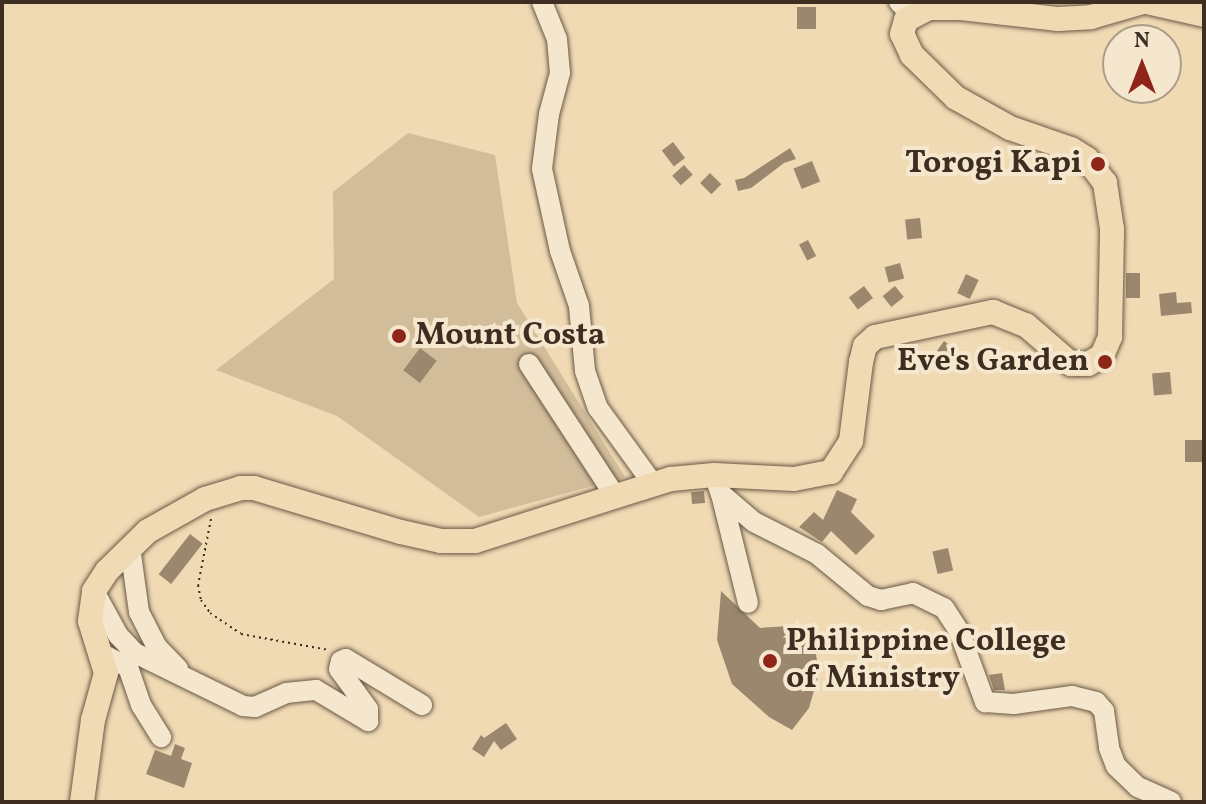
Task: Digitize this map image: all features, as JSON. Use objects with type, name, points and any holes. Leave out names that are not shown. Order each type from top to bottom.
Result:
[{"type":"main road","points":[[82,802],[93,720],[106,673],[90,621],[94,591],[107,571],[148,531],[205,499],[240,488],[254,488],[401,532],[459,542],[475,541],[653,484],[717,485],[794,479],[831,472],[851,441],[861,362],[865,346],[875,337],[993,312],[1026,325],[1071,364],[1088,364],[1102,356],[1110,337],[1112,229],[1105,183],[1087,159],[1071,149],[1010,128],[956,98],[926,70],[903,42],[905,8],[961,8],[1069,18],[1091,17],[1138,2],[1204,15]]},
{"type":"street","points":[[542,2],[557,39],[560,73],[549,114],[542,169],[560,251],[579,306],[585,371],[598,408],[653,484]]},
{"type":"street","points":[[529,364],[615,496]]},
{"type":"street","points":[[717,485],[748,603]]},
{"type":"street","points":[[717,485],[754,522],[817,554],[868,596],[881,600],[913,593],[944,608],[959,631],[985,702],[1014,704],[1072,696],[1096,702],[1104,711],[1109,748],[1116,766],[1138,787],[1171,802]]},
{"type":"street","points":[[130,547],[137,600],[148,633],[189,680]]},
{"type":"street","points":[[94,591],[112,626],[135,653],[250,708],[286,693],[316,690],[368,721],[368,709],[339,669],[339,664],[346,659],[422,705]]},
{"type":"street","points":[[102,654],[128,667],[141,705],[161,737]]},
{"type":"path","points":[[205,499],[211,527],[198,585],[201,600],[210,613],[241,634],[322,647],[346,659]]},
{"type":"shaded area","name":"Mount Costa","points":[[408,133],[495,155],[517,303],[625,477],[479,517],[337,416],[216,370],[334,279],[333,192]]},
{"type":"building","points":[[797,7],[816,7],[816,29],[797,29]]},
{"type":"building","points":[[673,142],[685,158],[674,166],[662,150]]},
{"type":"building","points":[[790,148],[796,159],[784,163],[751,188],[738,191],[735,180],[744,178]]},
{"type":"building","points":[[812,161],[820,181],[802,189],[793,168]]},
{"type":"building","points":[[684,165],[693,175],[681,185],[672,176]]},
{"type":"building","points":[[710,173],[721,184],[711,194],[700,183]]},
{"type":"building","points":[[920,218],[922,238],[907,239],[905,220]]},
{"type":"building","points":[[808,240],[816,256],[807,261],[799,245]]},
{"type":"building","points":[[900,263],[904,278],[889,283],[885,267]]},
{"type":"building","points":[[1126,273],[1140,273],[1140,298],[1126,298]]},
{"type":"building","points":[[966,274],[979,280],[970,299],[957,293]]},
{"type":"building","points":[[864,286],[873,298],[858,309],[849,297]]},
{"type":"building","points":[[895,286],[904,297],[891,307],[883,296]]},
{"type":"building","points":[[1176,292],[1177,303],[1191,302],[1192,313],[1161,316],[1159,294]]},
{"type":"building","points":[[944,341],[955,349],[943,366],[932,358]]},
{"type":"building","points":[[420,348],[437,361],[420,383],[403,370]]},
{"type":"building","points":[[1170,372],[1172,394],[1154,395],[1152,374]]},
{"type":"building","points":[[1185,440],[1202,440],[1202,462],[1185,462]]},
{"type":"building","points":[[837,490],[857,499],[851,512],[875,536],[856,555],[831,531],[822,542],[799,527],[814,512],[823,520]]},
{"type":"building","points":[[704,491],[705,503],[692,504],[691,492]]},
{"type":"building","points":[[190,534],[203,544],[171,584],[159,574]]},
{"type":"building","points":[[948,548],[953,570],[938,574],[932,552]]},
{"type":"building","name":"Philippine College of Ministry","points":[[721,591],[760,628],[789,626],[815,648],[819,673],[809,708],[792,730],[769,717],[732,684],[717,640]]},
{"type":"building","points":[[1002,673],[1005,690],[994,690],[989,675]]},
{"type":"building","points":[[506,723],[517,739],[501,750],[494,741],[484,757],[472,749],[481,735],[484,738]]},
{"type":"building","points":[[175,744],[185,748],[181,759],[192,763],[184,788],[146,774],[155,750],[171,756]]},
{"type":"place","name":"Torogi Kapi","points":[[1098,164]]},
{"type":"place","name":"Mount Costa","points":[[399,336]]},
{"type":"place","name":"Eve's Garden","points":[[1105,362]]},
{"type":"place","name":"Philippine College of Ministry","points":[[770,661]]}]
